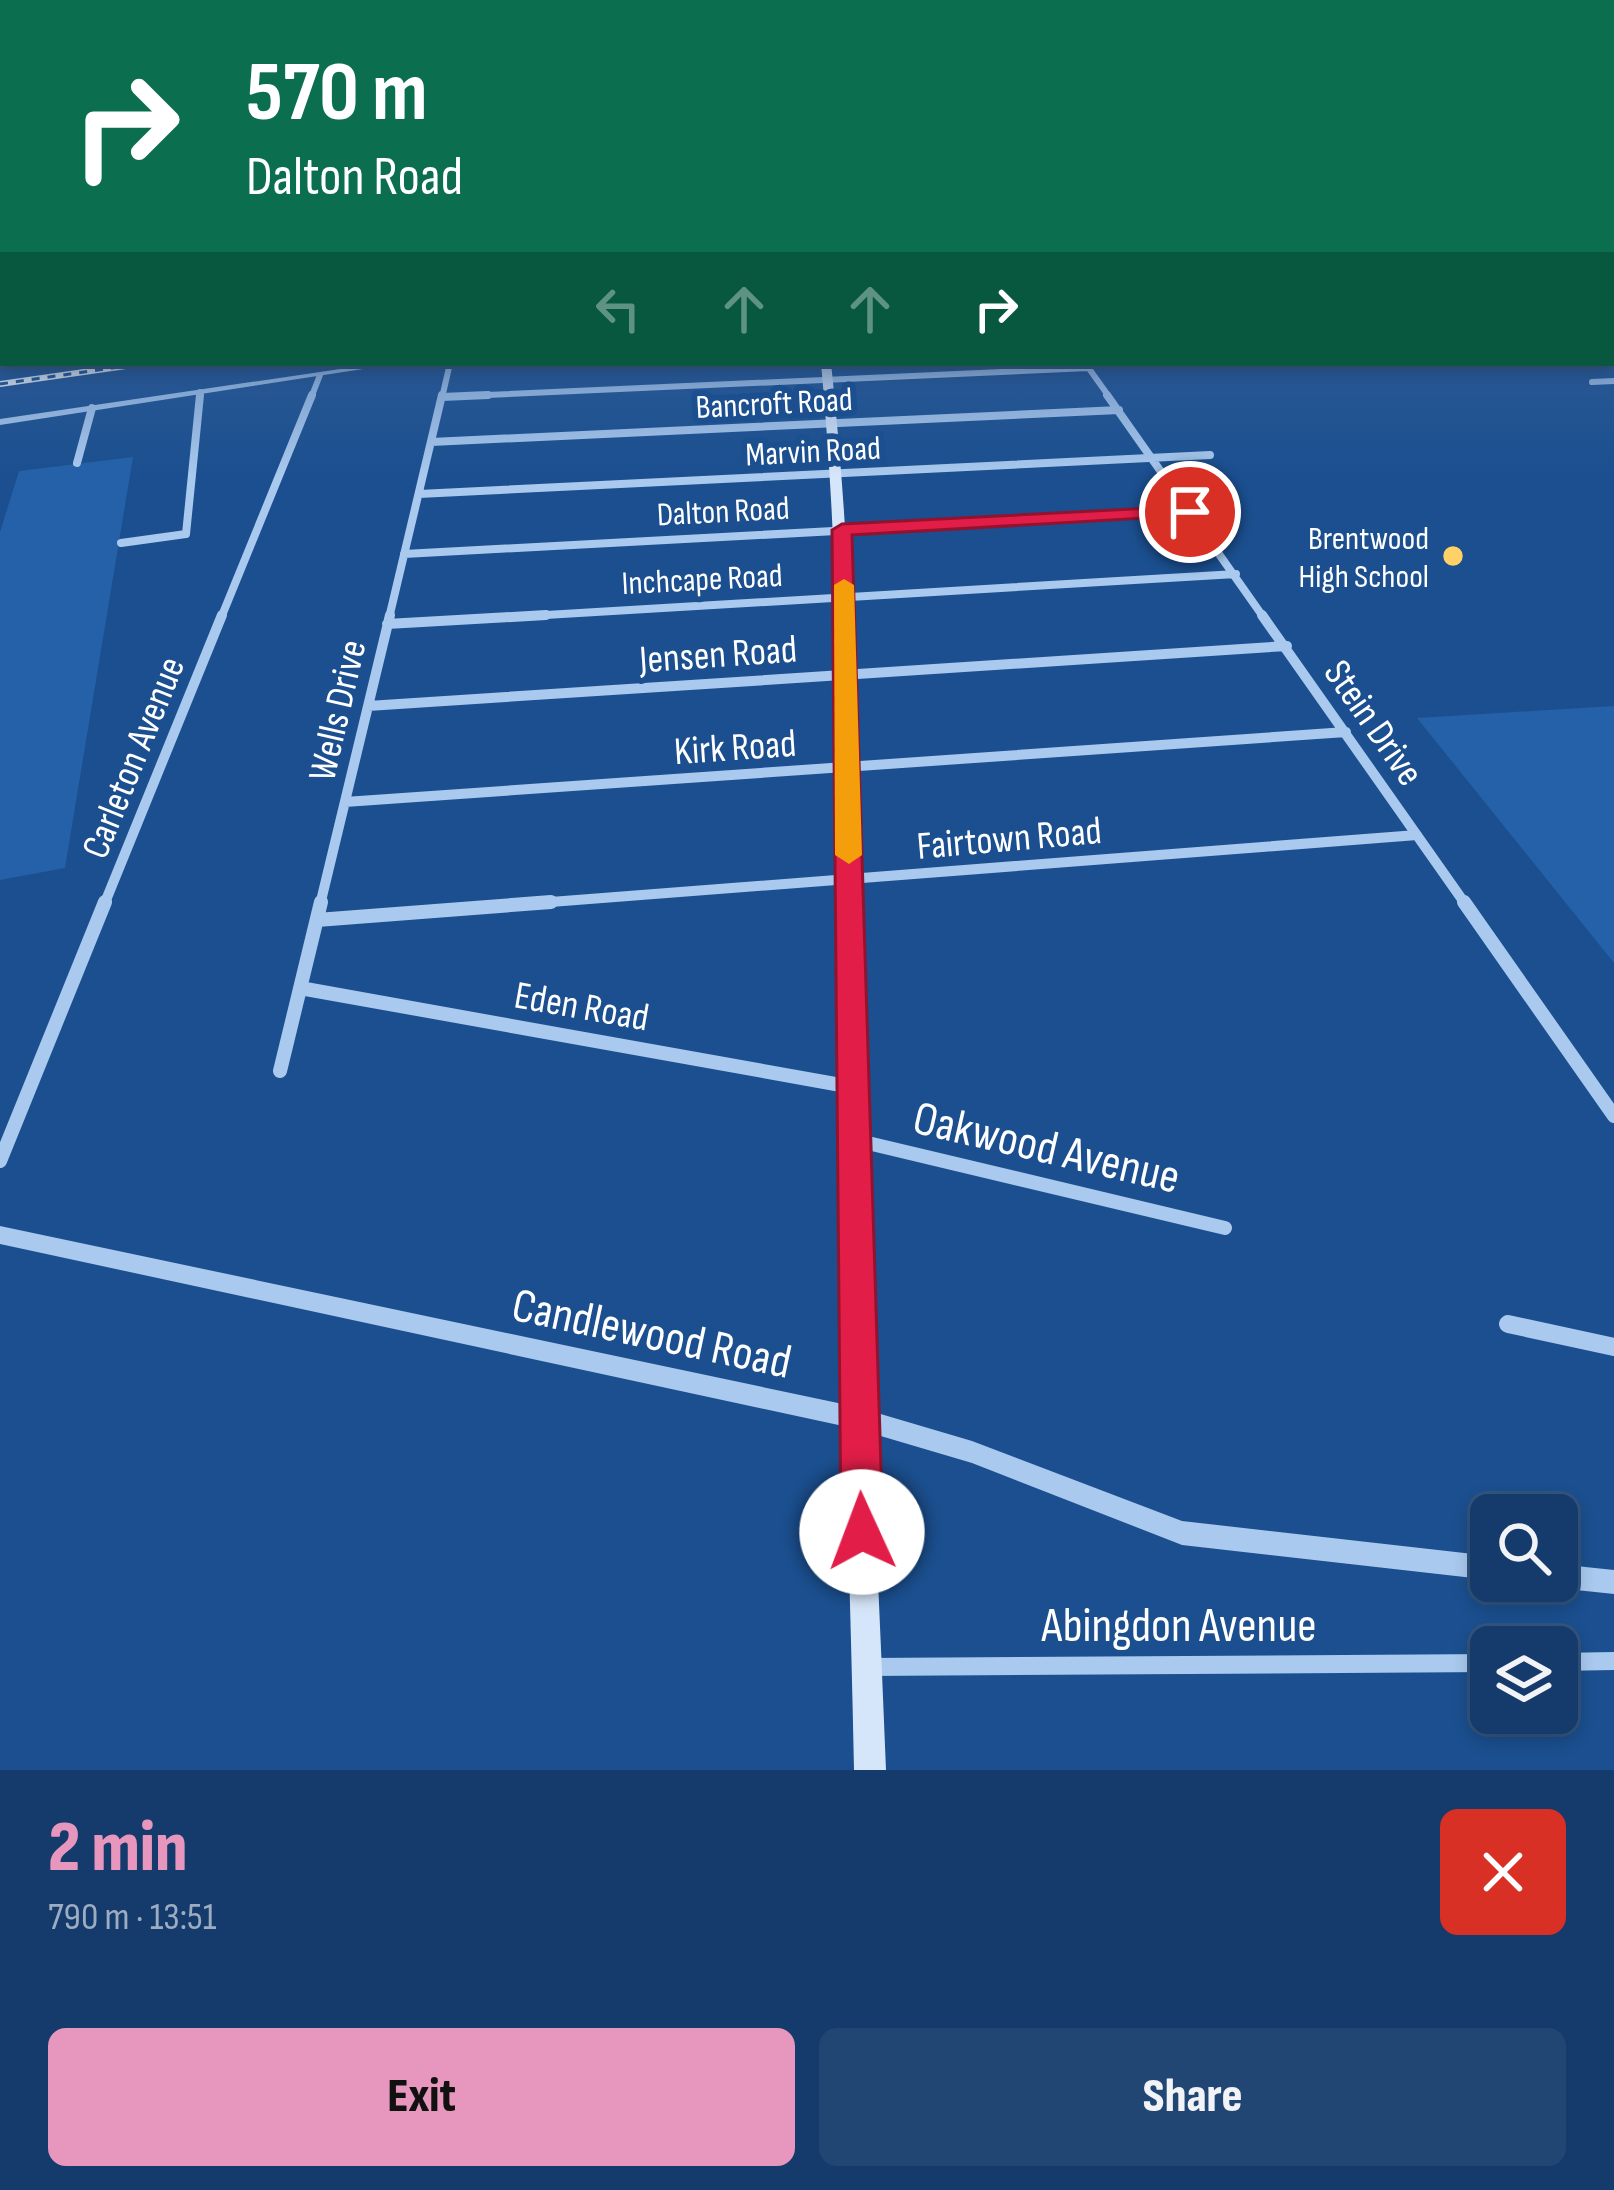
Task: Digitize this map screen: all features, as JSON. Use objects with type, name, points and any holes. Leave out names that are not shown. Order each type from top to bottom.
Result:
[{"type":"main road","points":[[827,371],[842,530],[857,1418],[870,1770]]},
{"type":"street","points":[[0,422],[378,366]]},
{"type":"street","name":"Wells Drive","points":[[280,1071],[449,366]]},
{"type":"street","points":[[442,397],[827,371],[1044,366]]},
{"type":"street","name":"Stein Drive","points":[[1088,366],[1614,1116]]},
{"type":"street","name":"Carleton Avenue","points":[[0,1161],[320,375]]},
{"type":"street","points":[[1592,382],[1614,381]]},
{"type":"street","points":[[122,543],[186,534],[200,392]]},
{"type":"street","points":[[77,464],[92,408]]},
{"type":"street","name":"Bancroft Road","points":[[431,442],[1119,410]]},
{"type":"street","name":"Marvin Road","points":[[418,494],[1210,455]]},
{"type":"street","name":"Dalton Road","points":[[404,554],[1190,512]]},
{"type":"street","name":"Inchcape Road","points":[[387,623],[1236,574]]},
{"type":"street","name":"Jensen Road","points":[[368,706],[1287,646]]},
{"type":"street","name":"Kirk Road","points":[[345,802],[1346,732]]},
{"type":"street","name":"Fairtown Road","points":[[317,920],[1417,835]]},
{"type":"street","name":"Eden Road","points":[[300,988],[852,1087]]},
{"type":"street","name":"Oakwood Avenue","points":[[851,1139],[1225,1228]]},
{"type":"street","name":"Candlewood Road","points":[[0,1235],[857,1418],[972,1451],[1182,1533],[1470,1566]]},
{"type":"street","points":[[1508,1324],[1614,1347]]},
{"type":"street","points":[[1578,1578],[1614,1582]]},
{"type":"street","points":[[1578,1662],[1614,1661]]},
{"type":"street","name":"Abingdon Avenue","points":[[867,1667],[1470,1663]]},
{"type":"shaded area","points":[[133,457],[65,868],[0,880],[0,532],[19,471]]},
{"type":"shaded area","points":[[1614,706],[1614,963],[1417,718]]},
{"type":"railway","points":[[0,384],[126,366]]},
{"type":"slow traffic","points":[[844,585],[849,855]]},
{"type":"place","name":"Brentwood High School","points":[[1453,556]]},
{"type":"route","points":[[862,1532],[842,530],[1190,512]]}]
